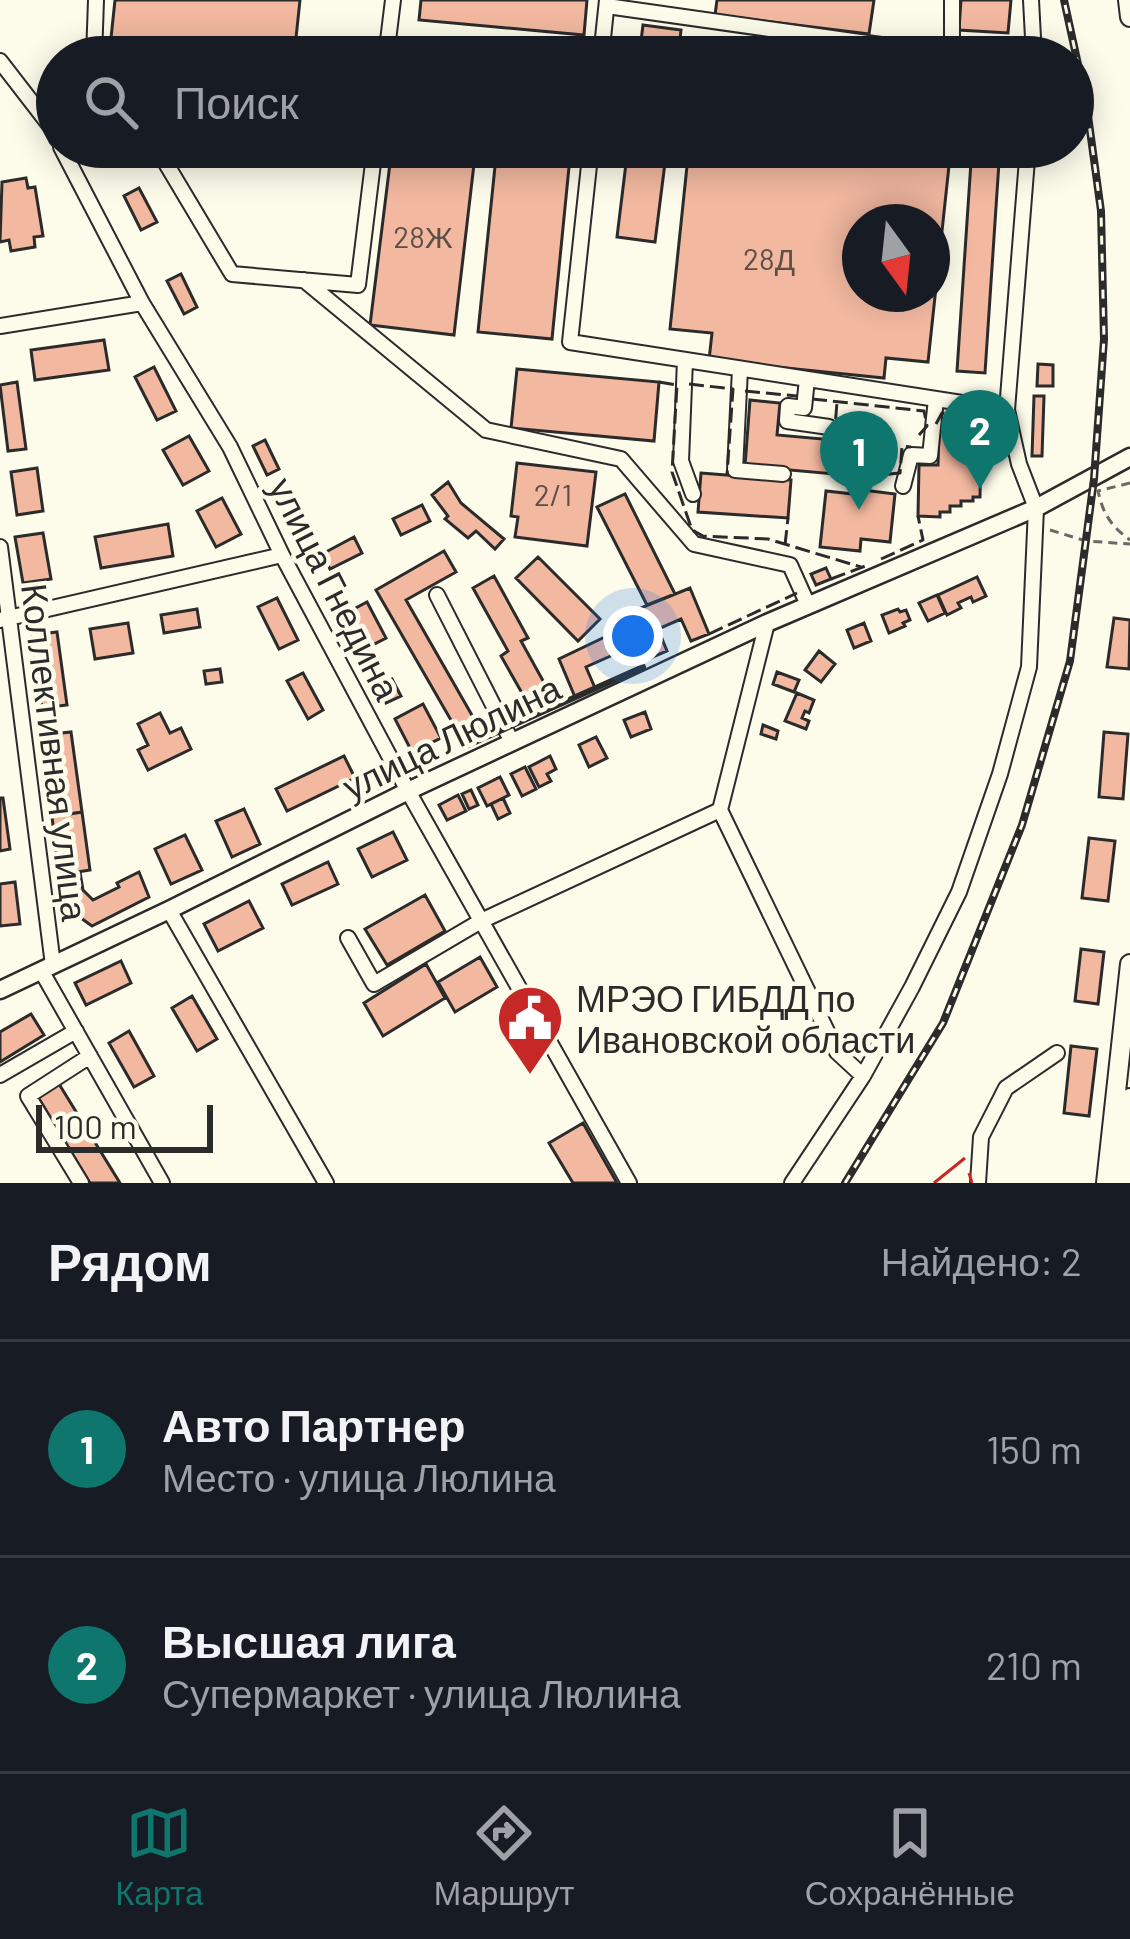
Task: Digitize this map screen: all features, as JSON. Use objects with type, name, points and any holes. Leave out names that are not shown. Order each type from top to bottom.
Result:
[{"type":"highway","points":[[1128,0],[1130,17]]},
{"type":"highway","points":[[1106,1183],[1130,964]]},
{"type":"highway","points":[[1121,1183],[1130,1098]]},
{"type":"main road","name":"улица Люлина","points":[[0,990],[767,623],[1094,479],[1129,470]]},
{"type":"street","points":[[95,36],[96,0]]},
{"type":"street","points":[[389,36],[393,0]]},
{"type":"street","points":[[952,0],[952,36]]},
{"type":"street","points":[[1030,0],[1033,36]]},
{"type":"street","points":[[603,36],[607,3],[826,36]]},
{"type":"street","points":[[0,61],[36,109]]},
{"type":"street","name":"улица Гнедина","points":[[72,168],[142,303],[230,447],[408,791],[629,1183]]},
{"type":"street","points":[[169,168],[232,274],[358,285],[372,168]]},
{"type":"street","points":[[589,168],[570,342],[1007,410]]},
{"type":"street","points":[[792,1183],[862,1076],[959,892],[1000,774],[1029,667],[1036,508],[1019,464],[1007,410],[1026,168]]},
{"type":"street","points":[[304,280],[486,430],[621,459],[694,544],[790,565],[808,605]]},
{"type":"street","points":[[0,326],[142,303]]},
{"type":"street","points":[[685,360],[680,461],[693,494]]},
{"type":"street","points":[[740,369],[734,470],[783,474]]},
{"type":"street","points":[[807,379],[804,408],[788,406],[787,422],[829,427]]},
{"type":"street","points":[[903,486],[911,455],[930,456],[936,399]]},
{"type":"street","name":"Коллективная улица","points":[[0,547],[48,968]]},
{"type":"street","points":[[5,619],[282,555]]},
{"type":"street","points":[[437,596],[512,742]]},
{"type":"street","points":[[767,623],[720,810],[837,1052],[862,1076]]},
{"type":"street","points":[[348,938],[374,984],[481,921],[720,810]]},
{"type":"street","points":[[169,910],[326,1183]]},
{"type":"street","points":[[48,968],[89,1056],[162,1183]]},
{"type":"street","points":[[0,1075],[76,1031]]},
{"type":"street","points":[[978,1183],[981,1137],[1006,1088],[1057,1053]]},
{"type":"street","points":[[81,1183],[28,1096],[89,1056]]},
{"type":"path","points":[[1129,470],[1098,491],[1111,524],[1130,542]]},
{"type":"path","points":[[1041,528],[1086,541],[1130,542]]},
{"type":"building","points":[[115,0],[300,0],[296,36],[111,36]]},
{"type":"building","points":[[421,0],[587,0],[584,35],[419,20]]},
{"type":"building","points":[[717,0],[874,0],[869,34],[715,15]]},
{"type":"building","points":[[961,0],[1011,0],[1008,33],[959,30]]},
{"type":"building","points":[[643,25],[681,30],[680,36],[642,36]]},
{"type":"building","points":[[389,168],[474,168],[454,335],[370,325]]},
{"type":"building","points":[[495,168],[569,168],[552,339],[478,332]]},
{"type":"building","points":[[625,168],[664,168],[655,242],[617,237]]},
{"type":"building","points":[[687,168],[949,168],[945,204],[842,204],[842,312],[933,312],[928,362],[886,358],[884,378],[709,360],[712,333],[670,329]]},
{"type":"building","points":[[971,168],[999,168],[985,373],[957,371]]},
{"type":"building","points":[[26,178],[28,188],[35,187],[43,236],[34,237],[35,247],[11,251],[9,240],[0,242],[2,182]]},
{"type":"building","points":[[139,188],[157,222],[141,230],[124,196]]},
{"type":"building","points":[[181,274],[197,307],[184,314],[167,281]]},
{"type":"building","points":[[104,340],[109,370],[35,380],[31,350]]},
{"type":"building","points":[[1038,364],[1053,365],[1053,386],[1037,386]]},
{"type":"building","points":[[154,367],[176,411],[157,420],[135,377]]},
{"type":"building","points":[[517,369],[659,382],[654,441],[511,428]]},
{"type":"building","points":[[17,382],[26,449],[8,451],[0,385]]},
{"type":"building","points":[[1034,396],[1044,396],[1042,456],[1032,456]]},
{"type":"building","points":[[750,400],[780,403],[777,435],[891,452],[889,474],[745,466]]},
{"type":"building","points":[[939,430],[981,431],[980,497],[950,506],[950,512],[940,512],[940,517],[918,516],[919,465],[938,465]]},
{"type":"building","points":[[189,436],[209,471],[183,485],[163,450]]},
{"type":"building","points":[[265,440],[279,469],[267,475],[253,446]]},
{"type":"building","points":[[517,463],[596,472],[587,546],[515,537],[518,517],[511,516]]},
{"type":"building","points":[[37,468],[43,511],[17,515],[11,472]]},
{"type":"building","points":[[701,473],[791,480],[788,518],[698,512]]},
{"type":"building","points":[[448,482],[461,503],[504,539],[495,549],[476,531],[468,538],[445,519],[448,516],[432,495]]},
{"type":"building","points":[[863,490],[895,494],[890,542],[861,539],[860,551],[820,547],[826,491],[862,495]]},
{"type":"building","points":[[625,494],[675,594],[647,605],[597,507]]},
{"type":"building","points":[[222,498],[241,534],[216,547],[197,511]]},
{"type":"building","points":[[422,505],[430,521],[401,535],[393,519]]},
{"type":"building","points":[[168,524],[173,556],[101,568],[95,537]]},
{"type":"building","points":[[43,533],[51,579],[23,583],[15,537]]},
{"type":"building","points":[[354,537],[362,553],[330,569],[322,554]]},
{"type":"building","points":[[444,551],[456,572],[406,600],[481,731],[463,741],[376,590]]},
{"type":"building","points":[[538,557],[600,619],[578,641],[516,578]]},
{"type":"building","points":[[826,568],[831,579],[816,585],[811,574]]},
{"type":"building","points":[[494,576],[528,638],[521,641],[552,697],[531,709],[501,656],[508,651],[473,588]]},
{"type":"building","points":[[977,577],[986,596],[958,603],[961,608],[947,615],[938,595]]},
{"type":"building","points":[[690,588],[709,634],[691,641],[681,619],[658,629],[667,651],[641,662],[621,616]]},
{"type":"building","points":[[937,595],[945,613],[928,621],[919,603]]},
{"type":"building","points":[[277,598],[298,640],[279,649],[258,607]]},
{"type":"building","points":[[367,602],[386,638],[357,653],[339,617]]},
{"type":"building","points":[[197,609],[200,627],[164,633],[161,615]]},
{"type":"building","points":[[906,610],[910,620],[889,633],[882,615]]},
{"type":"building","points":[[1114,618],[1130,620],[1129,669],[1107,667]]},
{"type":"building","points":[[128,623],[133,653],[95,659],[90,629]]},
{"type":"building","points":[[864,623],[871,641],[854,648],[847,630]]},
{"type":"building","points":[[57,632],[67,705],[42,708],[32,635]]},
{"type":"building","points":[[607,636],[615,654],[586,667],[595,688],[575,697],[559,659]]},
{"type":"building","points":[[819,651],[835,664],[821,682],[805,670]]},
{"type":"building","points":[[220,669],[222,682],[206,684],[204,671]]},
{"type":"building","points":[[777,672],[799,680],[794,692],[773,684]]},
{"type":"building","points":[[303,673],[323,710],[308,719],[287,681]]},
{"type":"building","points":[[392,679],[401,696],[386,703],[378,686]]},
{"type":"building","points":[[797,693],[814,700],[802,718],[809,721],[806,729],[785,721]]},
{"type":"building","points":[[423,704],[441,738],[412,752],[395,719]]},
{"type":"building","points":[[645,712],[651,729],[631,737],[624,720]]},
{"type":"building","points":[[160,713],[170,733],[181,728],[191,749],[148,770],[138,750],[148,745],[138,724]]},
{"type":"building","points":[[763,725],[778,731],[776,739],[761,734]]},
{"type":"building","points":[[71,732],[82,812],[54,816],[43,735]]},
{"type":"building","points":[[1104,732],[1128,734],[1123,799],[1099,797]]},
{"type":"building","points":[[596,737],[607,758],[589,767],[579,745]]},
{"type":"building","points":[[344,756],[355,778],[287,811],[276,789]]},
{"type":"building","points":[[550,756],[556,769],[547,774],[551,781],[539,787],[529,767]]},
{"type":"building","points":[[525,767],[536,789],[522,796],[511,774]]},
{"type":"building","points":[[500,777],[509,795],[487,806],[478,788]]},
{"type":"building","points":[[471,790],[478,805],[469,809],[462,794]]},
{"type":"building","points":[[458,795],[466,811],[447,820],[439,805]]},
{"type":"building","points":[[0,798],[10,849],[0,851]]},
{"type":"building","points":[[503,798],[510,813],[498,819],[491,804]]},
{"type":"building","points":[[244,809],[260,844],[232,857],[216,821]]},
{"type":"building","points":[[82,812],[90,870],[59,875],[52,817]]},
{"type":"building","points":[[393,832],[407,860],[372,877],[358,849]]},
{"type":"building","points":[[185,835],[202,870],[171,884],[155,849]]},
{"type":"building","points":[[1089,838],[1115,841],[1108,901],[1082,898]]},
{"type":"building","points":[[328,862],[338,884],[292,905],[282,884]]},
{"type":"building","points":[[80,872],[83,890],[93,900],[139,872],[149,897],[92,926],[67,908],[59,875]]},
{"type":"building","points":[[15,882],[20,924],[0,926],[0,884]]},
{"type":"building","points":[[425,895],[445,931],[387,965],[365,929]]},
{"type":"building","points":[[249,901],[263,928],[218,951],[204,924]]},
{"type":"building","points":[[1081,949],[1104,952],[1098,1004],[1075,1001]]},
{"type":"building","points":[[480,957],[497,987],[455,1012],[438,982]]},
{"type":"building","points":[[121,961],[131,983],[86,1005],[75,983]]},
{"type":"building","points":[[426,964],[445,998],[383,1036],[364,1003]]},
{"type":"building","points":[[192,996],[217,1039],[197,1051],[172,1008]]},
{"type":"building","points":[[31,1014],[44,1035],[0,1062],[0,1032]]},
{"type":"building","points":[[129,1031],[154,1076],[134,1087],[109,1043]]},
{"type":"building","points":[[1071,1046],[1097,1049],[1089,1116],[1064,1113]]},
{"type":"building","points":[[59,1084],[120,1183],[90,1183],[38,1097]]},
{"type":"building","points":[[583,1123],[617,1183],[573,1183],[549,1143]]},
{"type":"railway","points":[[1064,0],[1072,36]]},
{"type":"railway","points":[[845,1183],[943,1023],[1022,825],[1070,661],[1094,479],[1104,339],[1101,211],[1094,160]]},
{"type":"fence","points":[[659,382],[677,385],[672,472],[692,530],[703,536],[768,539],[861,567]]},
{"type":"fence","points":[[689,384],[733,389],[727,475]]},
{"type":"fence","points":[[745,391],[797,396]]},
{"type":"fence","points":[[812,399],[924,411],[927,426],[919,435]]},
{"type":"fence","points":[[834,440],[837,402]]},
{"type":"fence","points":[[936,424],[942,413],[983,418],[981,431]]},
{"type":"fence","points":[[889,474],[900,473],[902,446],[911,447]]},
{"type":"fence","points":[[881,559],[923,540],[918,516]]},
{"type":"fence","points":[[785,545],[788,518]]},
{"type":"fence","points":[[831,579],[868,565]]},
{"type":"fence","points":[[709,634],[797,593]]},
{"type":"wall","points":[[463,741],[466,746],[643,667],[641,662]]},
{"type":"power","points":[[934,1183],[965,1158]]},
{"type":"power","points":[[969,1173],[972,1183]]},
{"type":"place","name":"Высшая лига","points":[[980,489]]},
{"type":"place","name":"Авто Партнер","points":[[859,510]]},
{"type":"place","name":"МРЭО ГИБДД по Ивановской области","points":[[530,1077]]}]
